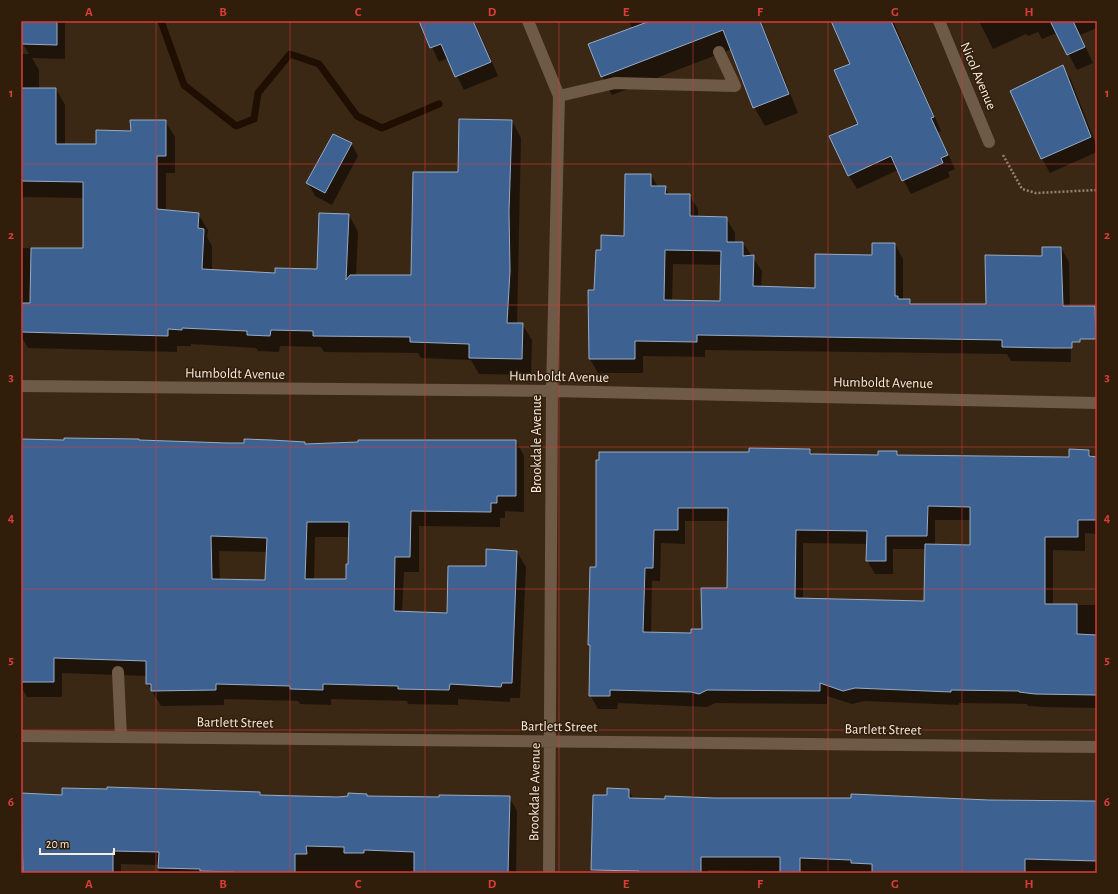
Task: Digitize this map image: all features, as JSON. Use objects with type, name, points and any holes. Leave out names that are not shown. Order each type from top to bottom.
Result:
[{"type":"street","name":"Brookdale Avenue","points":[[528,21],[559,96],[552,391],[551,742],[548,873]]},
{"type":"street","name":"Nicol Avenue","points":[[939,21],[989,142]]},
{"type":"street","points":[[559,96],[615,83],[735,86],[719,52]]},
{"type":"street","name":"Humboldt Avenue","points":[[21,386],[552,391],[1097,403]]},
{"type":"street","points":[[118,672],[121,737]]},
{"type":"street","name":"Bartlett Street","points":[[21,736],[1097,747]]},
{"type":"path","points":[[989,142],[1003,154],[1022,189],[1036,193],[1097,190]]},
{"type":"building","points":[[22,21],[57,21],[57,45],[22,44]]},
{"type":"building","points":[[419,21],[473,21],[491,62],[455,77],[441,44],[430,48]]},
{"type":"building","points":[[650,21],[760,21],[789,94],[753,108],[723,30],[601,77],[588,44]]},
{"type":"building","points":[[831,21],[891,21],[934,117],[931,118],[948,155],[941,158],[943,163],[902,181],[891,156],[848,176],[829,136],[858,124],[834,70],[850,64]]},
{"type":"building","points":[[1050,21],[1073,21],[1085,47],[1067,55]]},
{"type":"building","points":[[1063,65],[1091,137],[1041,159],[1010,91]]},
{"type":"building","points":[[21,88],[56,88],[56,144],[96,144],[96,130],[131,131],[130,120],[166,120],[166,156],[157,156],[157,209],[199,213],[198,228],[204,229],[202,269],[275,273],[275,268],[317,269],[319,213],[349,214],[346,280],[350,275],[411,275],[413,172],[458,172],[459,119],[512,120],[509,211],[510,271],[507,323],[523,323],[522,359],[469,358],[469,344],[410,342],[410,337],[313,336],[313,331],[271,330],[270,336],[247,335],[247,331],[182,328],[182,330],[168,329],[168,336],[21,332],[21,303],[30,303],[31,248],[83,248],[83,182],[21,181]]},
{"type":"building","points":[[333,134],[352,143],[325,193],[306,183]]},
{"type":"building","points":[[625,174],[651,174],[651,186],[666,186],[665,194],[690,194],[690,216],[727,217],[727,242],[743,242],[743,256],[754,255],[753,286],[815,288],[815,254],[872,255],[872,243],[895,243],[895,296],[898,296],[898,299],[910,299],[910,304],[986,304],[985,255],[1042,256],[1042,247],[1061,247],[1063,306],[1095,306],[1096,339],[1080,339],[1080,342],[1072,342],[1072,348],[1053,348],[1002,347],[1002,340],[697,335],[697,342],[635,341],[635,359],[589,359],[588,290],[594,290],[596,250],[601,250],[601,235],[624,236]],"holes":[[[665,250],[721,251],[720,301],[664,300]]]},
{"type":"building","points":[[64,438],[139,439],[244,443],[244,439],[305,442],[305,444],[358,442],[358,440],[516,440],[516,496],[497,496],[497,503],[491,503],[491,512],[411,511],[410,557],[395,557],[394,611],[447,613],[448,566],[486,566],[486,549],[517,551],[512,683],[502,683],[501,687],[450,684],[449,690],[398,689],[398,686],[323,684],[323,690],[290,689],[290,686],[216,684],[216,690],[151,691],[151,684],[146,684],[146,661],[54,658],[54,682],[21,682],[21,439],[64,440]],"holes":[[[307,522],[349,522],[348,564],[346,564],[346,579],[305,579]],[[211,536],[267,538],[265,580],[212,579]]]},
{"type":"building","points":[[749,448],[810,449],[810,454],[878,455],[878,451],[897,451],[897,455],[1069,457],[1069,449],[1089,450],[1089,456],[1097,457],[1097,520],[1078,520],[1078,537],[1045,537],[1045,604],[1077,604],[1077,634],[1097,635],[1097,695],[1035,694],[1019,691],[951,690],[951,692],[855,688],[843,691],[820,683],[820,691],[707,690],[699,694],[691,692],[610,690],[610,696],[589,696],[590,645],[588,645],[590,567],[596,567],[596,460],[599,460],[599,452],[749,452]],"holes":[[[928,506],[970,507],[970,545],[925,544],[924,601],[795,598],[796,530],[867,531],[866,561],[886,561],[886,536],[927,536]],[[678,508],[728,508],[727,588],[701,588],[702,629],[691,629],[691,633],[643,632],[645,568],[653,568],[654,530],[678,530]]]},
{"type":"building","points":[[107,787],[260,792],[260,795],[338,797],[348,796],[348,793],[367,794],[367,796],[510,796],[508,873],[414,873],[414,852],[364,850],[364,853],[344,853],[344,847],[306,846],[307,854],[295,854],[295,873],[234,873],[200,871],[200,869],[158,868],[159,852],[113,851],[113,873],[23,873],[21,793],[62,795],[62,788],[107,789]]},
{"type":"building","points":[[607,788],[629,789],[629,798],[665,799],[665,796],[715,798],[851,798],[851,794],[989,800],[1097,801],[1097,861],[1025,859],[1025,873],[872,873],[872,864],[851,863],[851,860],[800,858],[800,873],[780,873],[780,857],[701,857],[701,873],[639,873],[639,871],[591,870],[593,795],[607,795]]},
{"type":"waterway","points":[[161,21],[184,85],[236,126],[254,119],[258,93],[290,54],[319,64],[357,116],[382,128],[439,104]]}]
